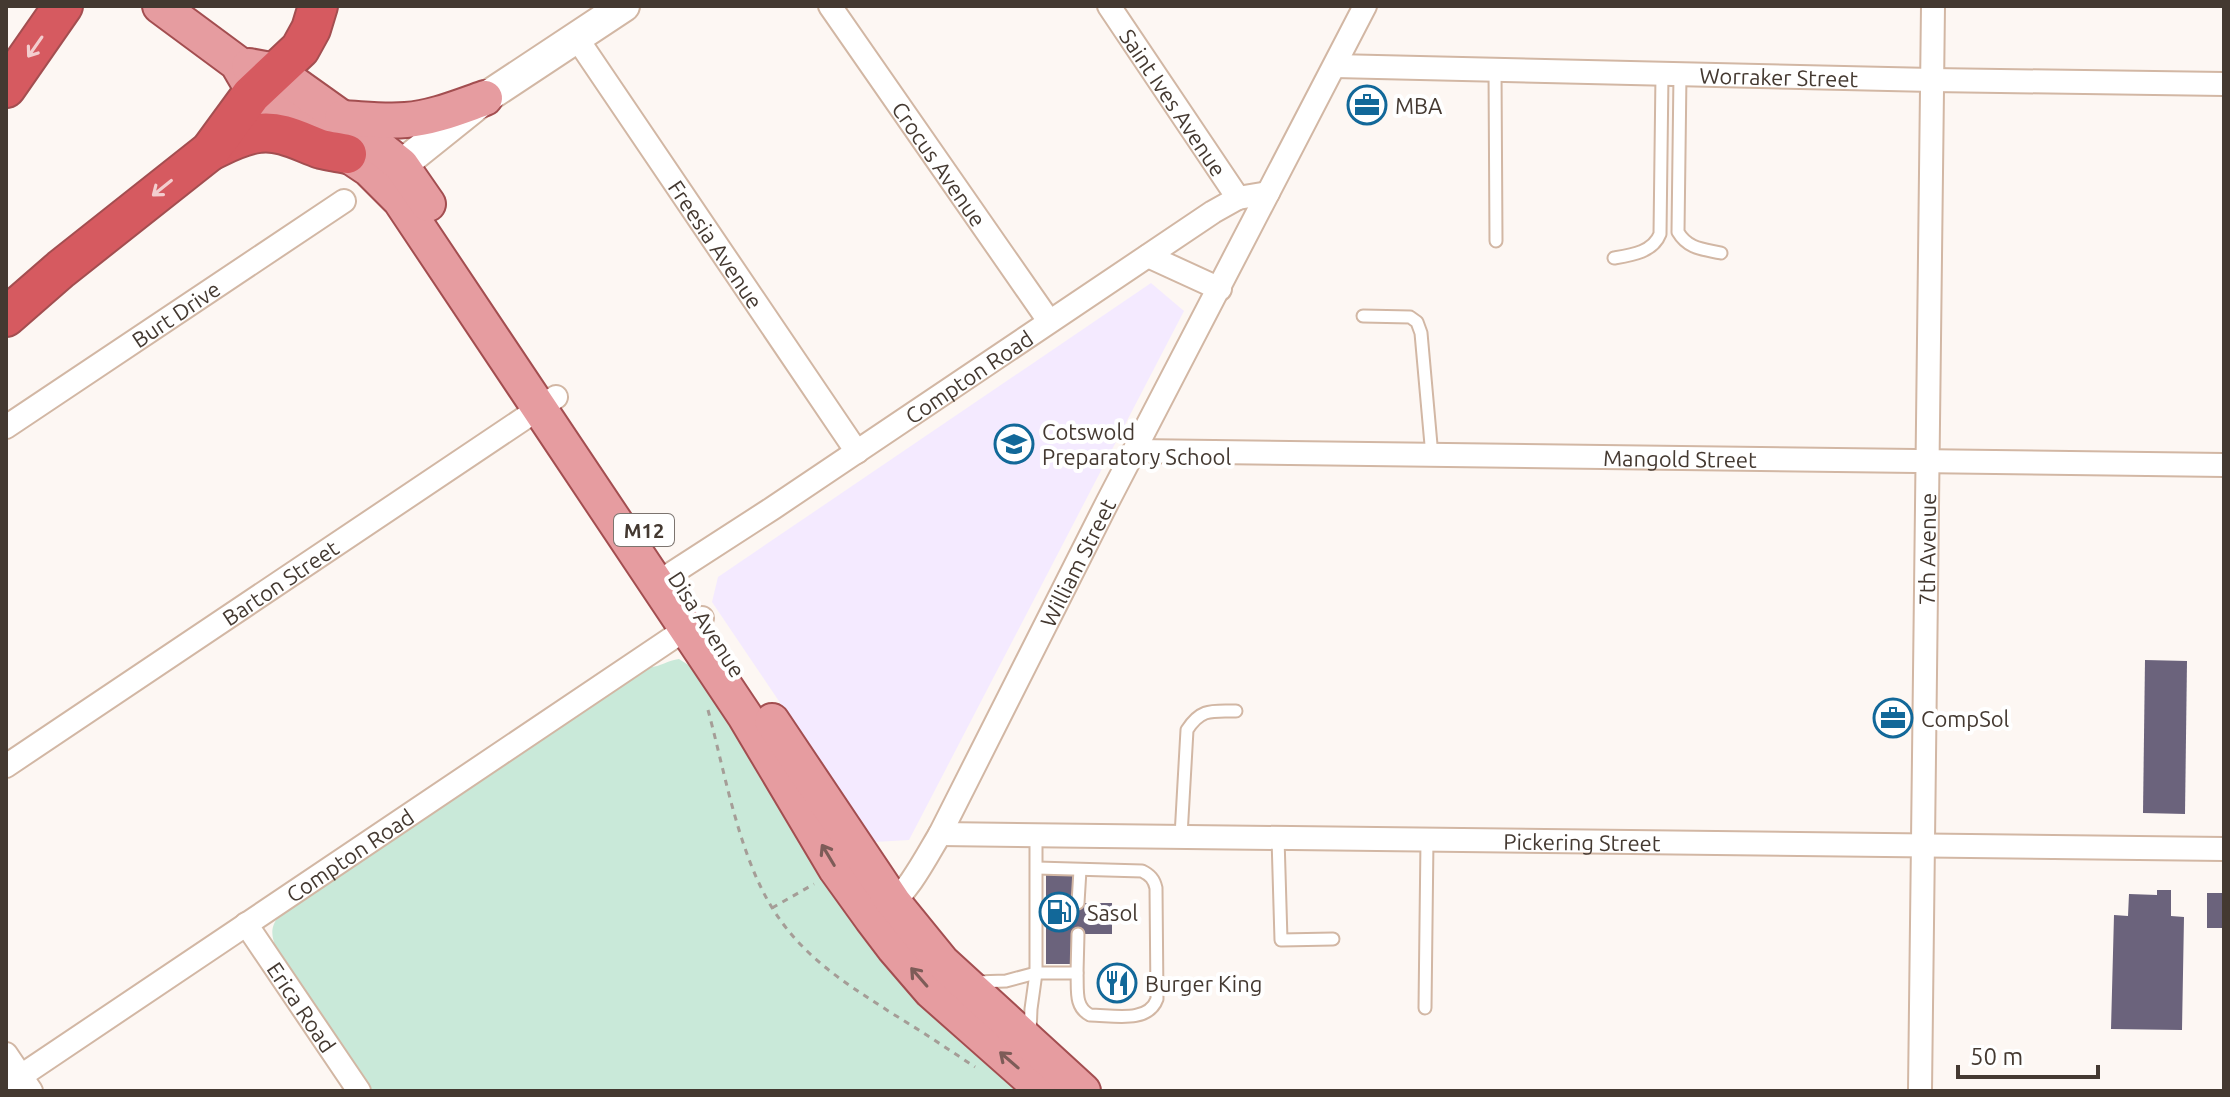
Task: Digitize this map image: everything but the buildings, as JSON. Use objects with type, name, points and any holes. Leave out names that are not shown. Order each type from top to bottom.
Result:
[{"type":"highway","points":[[6,88],[63,6]]},
{"type":"highway","points":[[210,151],[256,75],[300,49],[311,29],[318,6]]},
{"type":"highway","points":[[6,317],[61,269],[210,151],[258,133],[284,135],[324,149],[345,136]]},
{"type":"main road","name":"Disa Avenue","points":[[160,6],[345,136],[391,173],[665,578],[883,911],[1083,1091]]},
{"type":"main road","points":[[345,136],[374,120],[407,120],[485,98]]},
{"type":"main road","name":"Disa Avenue","points":[[883,911],[894,948],[931,991],[1044,1091]]},
{"type":"street","points":[[391,173],[485,98],[624,6]]},
{"type":"street","name":"Crocus Avenue","points":[[830,6],[1049,321]]},
{"type":"street","name":"Saint Ives Avenue","points":[[1109,6],[1238,198]]},
{"type":"street","name":"William Street","points":[[883,911],[911,882],[940,834],[1107,503],[1365,6]]},
{"type":"street","name":"7th Avenue","points":[[1920,1091],[1933,6]]},
{"type":"street","name":"Freesia Avenue","points":[[576,37],[857,452]]},
{"type":"street","name":"Worraker Street","points":[[1335,66],[2224,84]]},
{"type":"street","name":"Compton Road","points":[[665,578],[1238,198],[1268,193]]},
{"type":"street","name":"Burt Drive","points":[[6,427],[344,201]]},
{"type":"street","points":[[1148,256],[1220,289]]},
{"type":"street","name":"Barton Street","points":[[6,766],[547,403]]},
{"type":"street","name":"Mangold Street","points":[[1136,451],[2224,465]]},
{"type":"street","name":"Compton Road","points":[[19,1084],[246,924],[694,624]]},
{"type":"street","name":"Pickering Street","points":[[940,834],[2224,849]]},
{"type":"street","name":"Erica Road","points":[[246,924],[359,1091]]},
{"type":"street","points":[[6,1054],[19,1084]]},
{"type":"lane","points":[[1495,70],[1496,241]]},
{"type":"lane","points":[[1671,74],[1678,232],[1688,245],[1721,253]]},
{"type":"lane","points":[[1614,258],[1648,248],[1657,242],[1660,234],[1671,74]]},
{"type":"lane","points":[[1363,316],[1410,317],[1417,322],[1421,333],[1432,456]]},
{"type":"lane","points":[[1181,836],[1187,730],[1195,717],[1211,711],[1236,711]]},
{"type":"lane","points":[[1030,1042],[1036,973],[1036,834]]},
{"type":"lane","points":[[1278,838],[1281,940],[1333,939]]},
{"type":"lane","points":[[1425,1008],[1427,840]]},
{"type":"lane","points":[[1037,868],[1142,871],[1154,880],[1157,999],[1149,1013],[1140,1016],[1090,1015],[1083,1011],[1079,1005],[1078,934]]},
{"type":"lane","points":[[1078,903],[1080,870]]},
{"type":"lane","points":[[963,980],[1006,981],[1036,973],[1077,973]]},
{"type":"path","points":[[706,705],[744,843],[772,908],[803,947],[842,982],[985,1074]]},
{"type":"path","points":[[772,908],[808,888]]},
{"type":"shaded area","name":"Cotswold Preparatory School","points":[[1151,283],[1184,311],[909,840],[874,842],[712,602],[718,577]]},
{"type":"green space","points":[[679,659],[701,673],[810,857],[883,961],[930,1014],[1019,1091],[372,1091],[276,948],[272,931],[274,923],[280,915],[650,667]]},
{"type":"place","name":"MBA","points":[[1367,105]]},
{"type":"place","name":"Cotswold Preparatory School","points":[[1014,444]]},
{"type":"place","name":"CompSol","points":[[1893,718]]},
{"type":"place","name":"Sasol","points":[[1059,912]]},
{"type":"place","name":"Burger King","points":[[1117,983]]}]
